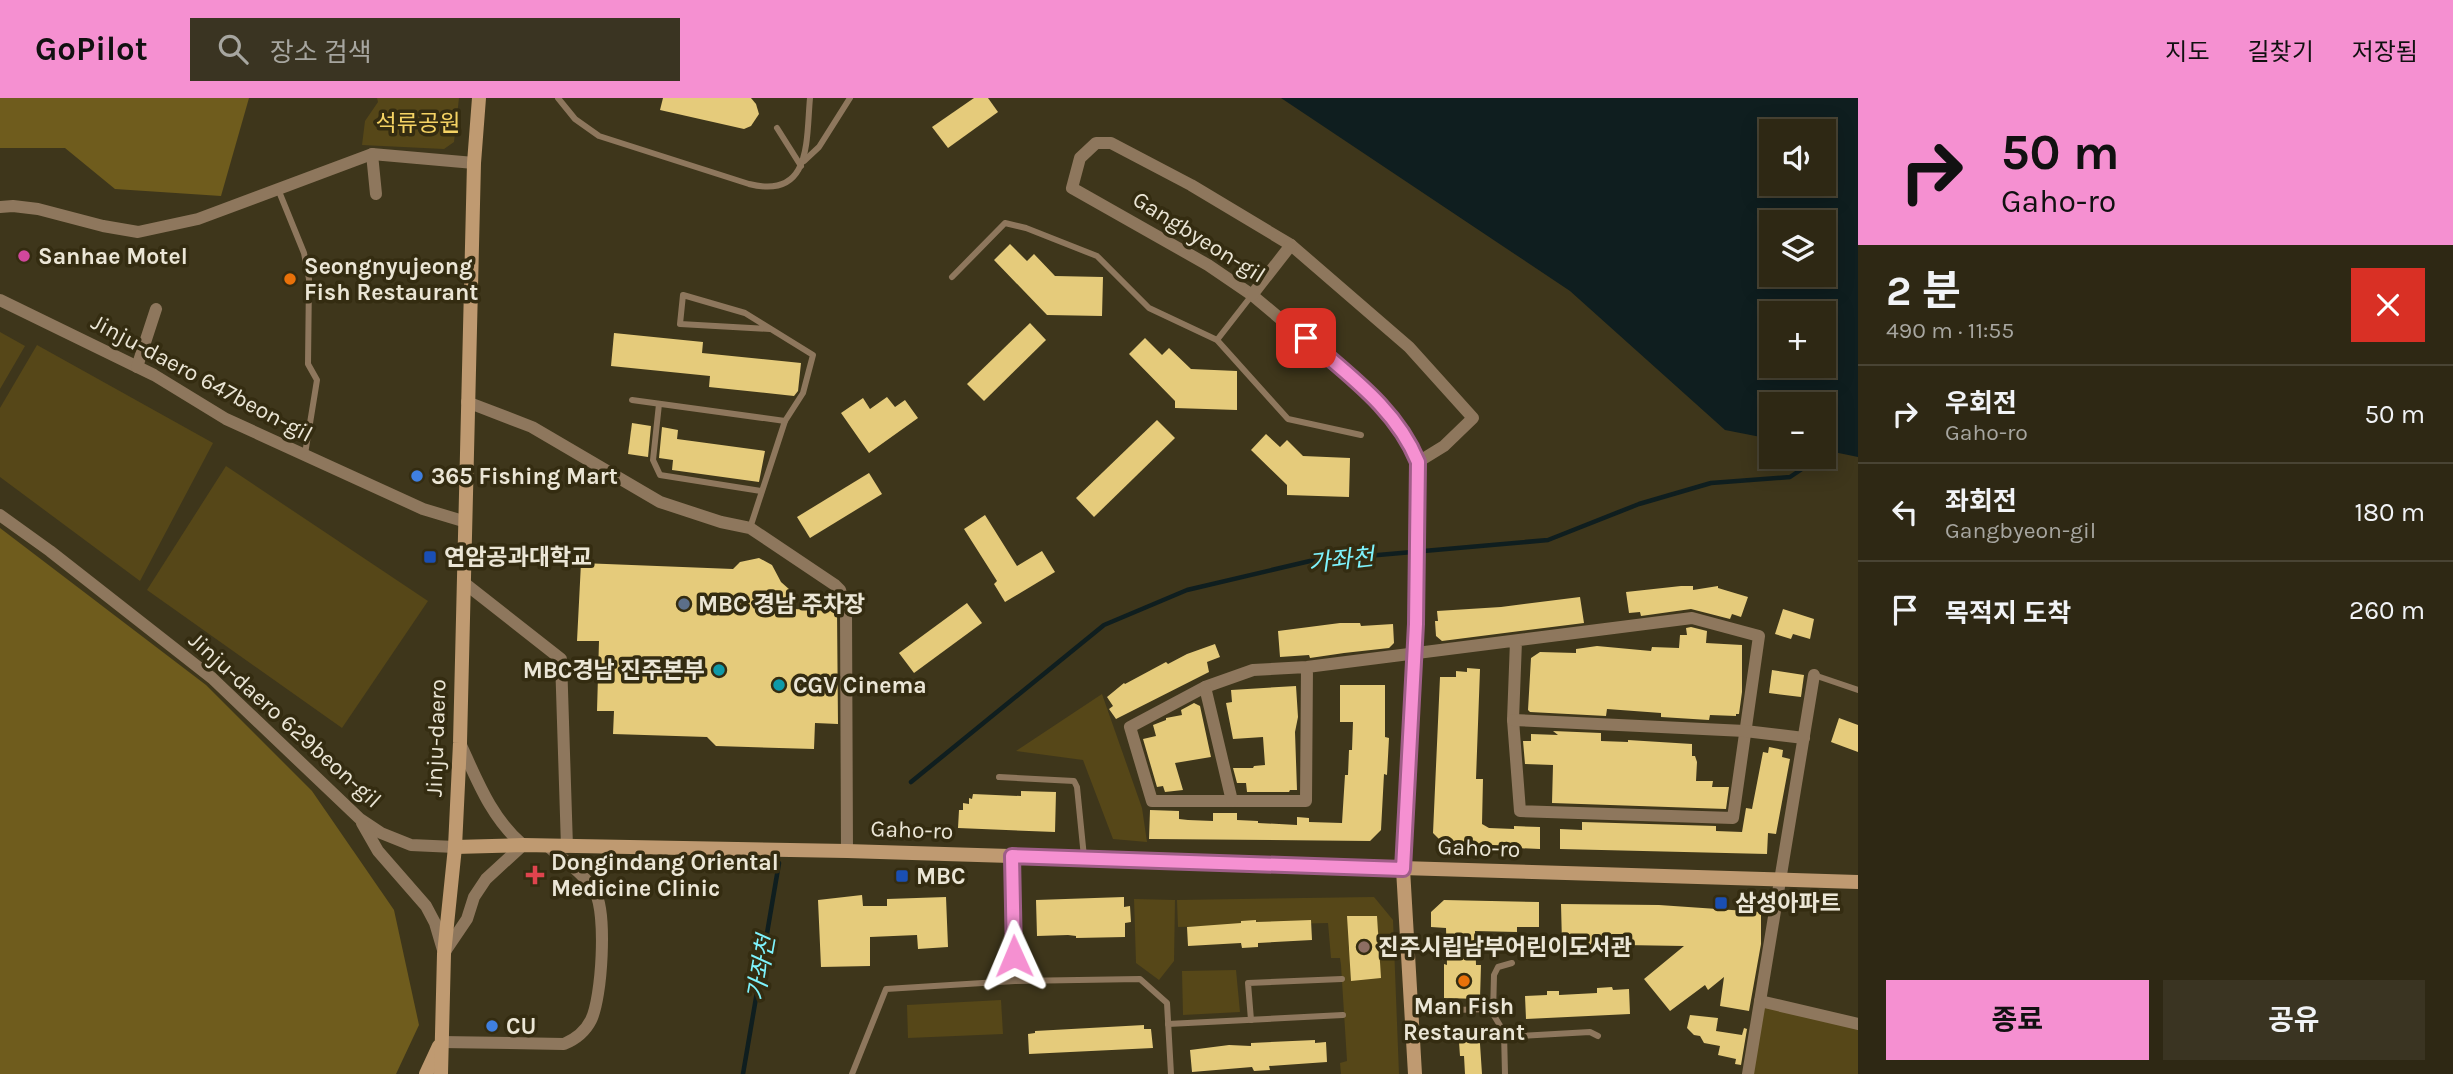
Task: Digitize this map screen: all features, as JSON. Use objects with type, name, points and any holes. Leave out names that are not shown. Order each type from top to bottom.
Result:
[{"type":"street","name":"Jinju-daero","points":[[441,1074],[444,954],[455,847],[460,743],[463,521],[474,163],[479,98]]},
{"type":"street","name":"Gangbyeon-gil","points":[[1291,245],[1191,185],[1111,143],[1096,143],[1080,158],[1073,188],[1208,265],[1252,295],[1381,403],[1410,443],[1418,462],[1415,653],[1403,869],[1415,1074]]},
{"type":"street","points":[[0,207],[38,209],[138,232],[198,219],[372,153],[474,163]]},
{"type":"street","points":[[372,153],[376,194]]},
{"type":"street","points":[[1252,295],[1291,245],[1409,347],[1473,418],[1444,446],[1418,462]]},
{"type":"street","name":"Jinju-daero 647beon-gil","points":[[0,300],[137,366],[226,419],[423,509],[463,521]]},
{"type":"street","points":[[137,366],[156,309]]},
{"type":"street","points":[[467,402],[533,427],[660,502],[720,523],[750,527]]},
{"type":"street","name":"Jinju-daero 629beon-gil","points":[[0,515],[212,678],[360,819],[381,833],[411,845],[455,847]]},
{"type":"street","name":"Gaho-ro","points":[[750,527],[840,590],[846,611],[847,851]]},
{"type":"street","points":[[463,582],[561,659],[567,847]]},
{"type":"street","points":[[1307,667],[1306,801],[1152,801],[1130,727],[1205,687],[1253,670],[1307,667],[1692,618],[1759,636],[1733,818],[1520,811],[1513,720],[1516,641]]},
{"type":"street","points":[[1748,1074],[1814,675]]},
{"type":"street","points":[[1205,687],[1232,801]]},
{"type":"street","points":[[1513,720],[1745,731],[1804,738]]},
{"type":"street","points":[[444,954],[467,919],[474,897],[486,879],[523,845],[511,835],[485,799],[460,743]]},
{"type":"street","points":[[360,819],[378,851],[415,891],[425,906],[435,923],[444,954]]},
{"type":"street","name":"Gaho-ro","points":[[455,847],[523,845],[847,851],[1858,882]]},
{"type":"street","points":[[426,1074],[441,1042],[564,1044],[577,1039],[592,1020],[601,967],[600,909],[595,892],[548,846]]},
{"type":"street","points":[[1760,1001],[1858,1024]]},
{"type":"lane","points":[[558,98],[575,119],[599,136],[749,184],[773,187],[793,178],[818,147],[850,98]]},
{"type":"lane","points":[[803,164],[810,98]]},
{"type":"lane","points":[[777,128],[803,164]]},
{"type":"lane","points":[[278,189],[304,253],[309,279],[308,364],[317,380],[305,456]]},
{"type":"lane","points":[[952,277],[1005,223],[1026,228],[1097,256],[1149,308],[1217,340],[1288,419],[1361,435]]},
{"type":"lane","points":[[750,527],[785,421],[803,393],[813,355],[745,313],[683,295],[680,324],[770,329]]},
{"type":"lane","points":[[1217,340],[1252,295]]},
{"type":"lane","points":[[632,400],[785,421]]},
{"type":"lane","points":[[659,404],[653,460],[660,475],[761,491]]},
{"type":"lane","points":[[1814,675],[1858,690]]},
{"type":"lane","points":[[999,777],[1073,781],[1077,787],[1084,858]]},
{"type":"lane","points":[[1012,856],[1015,981]]},
{"type":"lane","points":[[1504,1074],[1504,1032],[1493,1014],[1494,975],[1498,967],[1512,963]]},
{"type":"lane","points":[[852,1074],[886,989],[1015,981],[1140,979],[1167,1003],[1171,1074]]},
{"type":"lane","points":[[1251,1020],[1248,983],[1342,979]]},
{"type":"lane","points":[[1412,1011],[1493,1009]]},
{"type":"lane","points":[[1168,1024],[1343,1016]]},
{"type":"lane","points":[[1504,1037],[1590,1032],[1598,1036]]},
{"type":"green space","name":"석류공원","points":[[377,98],[459,98],[454,142],[444,149],[362,145],[365,121],[378,102]]},
{"type":"green space","points":[[0,332],[25,346],[0,389]]},
{"type":"green space","points":[[37,345],[213,443],[140,581],[0,477],[0,408]]},
{"type":"green space","points":[[226,466],[428,601],[342,728],[147,590]]},
{"type":"green space","points":[[1102,694],[1142,808],[1147,842],[1113,839],[1083,760],[1016,751]]},
{"type":"green space","points":[[1374,897],[1393,920],[1399,1074],[1341,1074],[1340,1063],[1347,1061],[1341,965],[1340,958],[1331,958],[1328,923],[1178,927],[1177,900]]},
{"type":"green space","points":[[1134,899],[1175,900],[1174,961],[1159,980],[1136,963]]},
{"type":"green space","points":[[1236,970],[1240,1012],[1183,1015],[1182,971]]},
{"type":"green space","points":[[1001,1000],[1003,1034],[908,1038],[907,1005]]},
{"type":"green space","points":[[1764,1004],[1858,1026],[1858,1074],[1752,1074]]},
{"type":"shaded area","points":[[0,98],[249,98],[221,196],[115,189],[65,148],[0,148]]},
{"type":"shaded area","points":[[1281,98],[1858,98],[1858,457],[1836,452],[1836,392],[1759,392],[1759,437],[1725,430],[1570,291]]},
{"type":"shaded area","points":[[0,528],[206,685],[312,791],[394,910],[419,1025],[396,1074],[0,1074]]},
{"type":"building","points":[[663,98],[751,98],[759,114],[751,126],[744,129],[660,110]]},
{"type":"building","points":[[974,98],[988,98],[998,112],[948,148],[932,127]]},
{"type":"building","points":[[1010,244],[1027,261],[1034,254],[1055,276],[1103,277],[1102,316],[1047,315],[994,260]]},
{"type":"building","points":[[1030,323],[1046,340],[984,401],[967,384]]},
{"type":"building","points":[[614,333],[703,342],[702,353],[801,363],[798,391],[794,396],[709,387],[710,376],[611,366]]},
{"type":"building","points":[[1145,338],[1162,355],[1169,348],[1191,369],[1237,371],[1237,410],[1175,408],[1175,401],[1129,354]]},
{"type":"building","points":[[887,397],[895,407],[905,400],[918,418],[869,453],[841,413],[863,398],[870,409]]},
{"type":"building","points":[[1157,420],[1175,438],[1094,517],[1076,498]]},
{"type":"building","points":[[632,423],[651,426],[648,457],[628,454]]},
{"type":"building","points":[[662,427],[678,430],[677,439],[765,451],[759,482],[672,470],[673,460],[659,458]]},
{"type":"building","points":[[1266,434],[1280,447],[1287,440],[1303,456],[1350,458],[1349,497],[1287,495],[1287,485],[1251,450]]},
{"type":"building","points":[[869,473],[882,494],[810,538],[797,517]]},
{"type":"building","points":[[985,515],[1017,566],[1042,551],[1055,572],[1005,602],[994,584],[997,581],[964,529]]},
{"type":"building","name":"MBC경남 진주본부","points":[[759,558],[772,565],[781,582],[790,590],[789,609],[837,610],[838,724],[815,723],[814,749],[716,746],[707,737],[613,734],[614,711],[597,711],[599,641],[577,641],[581,563],[733,569],[740,562]]},
{"type":"building","points":[[1693,586],[1693,590],[1718,586],[1748,597],[1741,617],[1732,614],[1730,619],[1691,609],[1641,616],[1640,612],[1629,613],[1626,592]]},
{"type":"building","points":[[1580,597],[1584,623],[1442,641],[1436,636],[1437,611],[1501,607]]},
{"type":"building","points":[[967,603],[982,623],[914,673],[899,653]]},
{"type":"building","points":[[1783,609],[1814,619],[1810,639],[1793,634],[1791,639],[1775,634]]},
{"type":"building","points":[[1360,623],[1361,626],[1393,624],[1394,643],[1389,648],[1310,658],[1309,655],[1280,657],[1278,631]]},
{"type":"building","points":[[1686,628],[1707,631],[1706,643],[1742,645],[1742,692],[1739,714],[1736,716],[1710,715],[1709,720],[1661,717],[1661,713],[1607,709],[1606,716],[1528,710],[1531,658],[1540,652],[1576,653],[1576,649],[1597,646],[1651,651],[1652,647],[1679,648],[1680,635],[1687,635]]},
{"type":"building","points":[[1215,644],[1220,657],[1207,662],[1209,672],[1116,719],[1109,709],[1113,706],[1107,697],[1124,683],[1166,662],[1168,664]]},
{"type":"building","points":[[1467,668],[1480,669],[1476,779],[1483,779],[1482,824],[1489,828],[1540,827],[1540,849],[1445,845],[1433,833],[1440,677],[1456,677],[1456,671],[1467,672]]},
{"type":"building","points":[[1772,670],[1804,675],[1801,697],[1769,693]]},
{"type":"building","points":[[1340,685],[1385,685],[1385,737],[1389,738],[1387,775],[1384,774],[1381,830],[1370,841],[1149,839],[1150,810],[1179,811],[1179,819],[1188,820],[1213,821],[1213,813],[1237,813],[1237,820],[1258,823],[1297,825],[1297,817],[1309,818],[1309,822],[1342,823],[1345,775],[1348,775],[1349,750],[1352,750],[1353,722],[1340,722]]},
{"type":"building","points":[[1296,686],[1297,790],[1247,792],[1246,783],[1237,783],[1233,768],[1265,765],[1263,737],[1233,739],[1226,703],[1232,702],[1231,690]]},
{"type":"building","points":[[1194,703],[1200,706],[1211,757],[1175,763],[1183,790],[1165,792],[1163,786],[1157,787],[1143,739],[1156,736],[1153,725],[1166,718],[1182,715],[1181,710]]},
{"type":"building","points":[[1839,718],[1858,725],[1858,752],[1831,742]]},
{"type":"building","points":[[1553,731],[1601,733],[1601,741],[1692,744],[1692,756],[1695,756],[1697,762],[1696,781],[1713,781],[1712,787],[1729,787],[1726,809],[1552,803],[1553,765],[1525,764],[1523,741],[1531,741],[1531,734],[1558,735]]},
{"type":"building","points":[[1769,747],[1783,750],[1782,757],[1790,759],[1776,834],[1768,833],[1767,854],[1560,849],[1560,829],[1582,830],[1582,822],[1716,826],[1716,831],[1742,832],[1746,808],[1752,809],[1763,752],[1768,753]]},
{"type":"building","points":[[1021,791],[1056,792],[1055,832],[958,828],[959,810],[963,810],[963,803],[969,804],[969,798],[972,799],[973,794],[1021,796]]},
{"type":"building","points":[[862,895],[863,906],[887,906],[887,899],[946,897],[948,947],[918,949],[917,935],[870,937],[870,966],[821,967],[818,900]]},
{"type":"building","points":[[1124,897],[1124,907],[1130,906],[1131,922],[1125,923],[1125,937],[1037,936],[1036,900]]},
{"type":"building","points":[[1444,900],[1539,902],[1539,927],[1517,927],[1517,932],[1475,931],[1476,965],[1481,965],[1480,999],[1444,998],[1446,928],[1431,927],[1431,912]]},
{"type":"building","points":[[1561,904],[1659,905],[1761,912],[1761,944],[1749,1011],[1720,1006],[1724,977],[1708,990],[1705,985],[1670,1011],[1644,979],[1684,946],[1562,944]]},
{"type":"building","name":"진주시립남부어린이도서관","points":[[1347,916],[1377,916],[1381,978],[1351,981]]},
{"type":"building","points":[[1256,920],[1311,920],[1312,940],[1258,943],[1258,947],[1242,948],[1241,943],[1188,946],[1187,927]]},
{"type":"building","points":[[1612,987],[1613,990],[1629,989],[1630,1014],[1526,1019],[1525,996],[1547,995],[1547,991],[1559,991],[1559,995],[1597,993],[1597,988]]},
{"type":"building","points":[[1690,1015],[1718,1018],[1716,1031],[1742,1035],[1744,1028],[1747,1029],[1741,1065],[1735,1064],[1736,1059],[1718,1055],[1720,1046],[1704,1043],[1700,1036],[1694,1035],[1687,1028]]},
{"type":"building","points":[[1144,1025],[1144,1029],[1151,1029],[1153,1048],[1029,1054],[1028,1034],[1035,1031]]},
{"type":"building","points":[[1479,1029],[1482,1074],[1465,1074],[1464,1056],[1460,1056],[1459,1042],[1462,1042],[1462,1030]]},
{"type":"building","points":[[1315,1040],[1315,1043],[1326,1042],[1327,1062],[1269,1066],[1270,1070],[1254,1071],[1252,1067],[1192,1072],[1190,1050],[1229,1045],[1251,1046],[1251,1043]]},
{"type":"waterway","name":"가좌천","points":[[911,782],[1104,625],[1187,590],[1310,561],[1548,540],[1639,504],[1711,483],[1790,477],[1802,469]]},
{"type":"waterway","name":"가좌천","points":[[743,1074],[779,863]]},
{"type":"place","name":"Sanhae Motel","points":[[24,256]]},
{"type":"place","name":"Seongnyujeong Fish Restaurant","points":[[290,279]]},
{"type":"place","name":"365 Fishing Mart","points":[[417,476]]},
{"type":"place","name":"연암공과대학교","points":[[430,557]]},
{"type":"place","name":"MBC 경남 주차장","points":[[684,604]]},
{"type":"place","name":"MBC경남 진주본부","points":[[719,670]]},
{"type":"place","name":"CGV Cinema","points":[[779,685]]},
{"type":"place","name":"Dongindang Oriental Medicine Clinic","points":[[535,875]]},
{"type":"place","name":"MBC","points":[[902,876]]},
{"type":"place","name":"삼성아파트","points":[[1721,903]]},
{"type":"place","name":"진주시립남부어린이도서관","points":[[1364,947]]},
{"type":"place","name":"Man Fish Restaurant","points":[[1464,981]]},
{"type":"place","name":"CU","points":[[492,1026]]},
{"type":"route","points":[[1014,956],[1012,856],[1403,869],[1416,624],[1418,462],[1410,443],[1381,403],[1306,338]]}]
